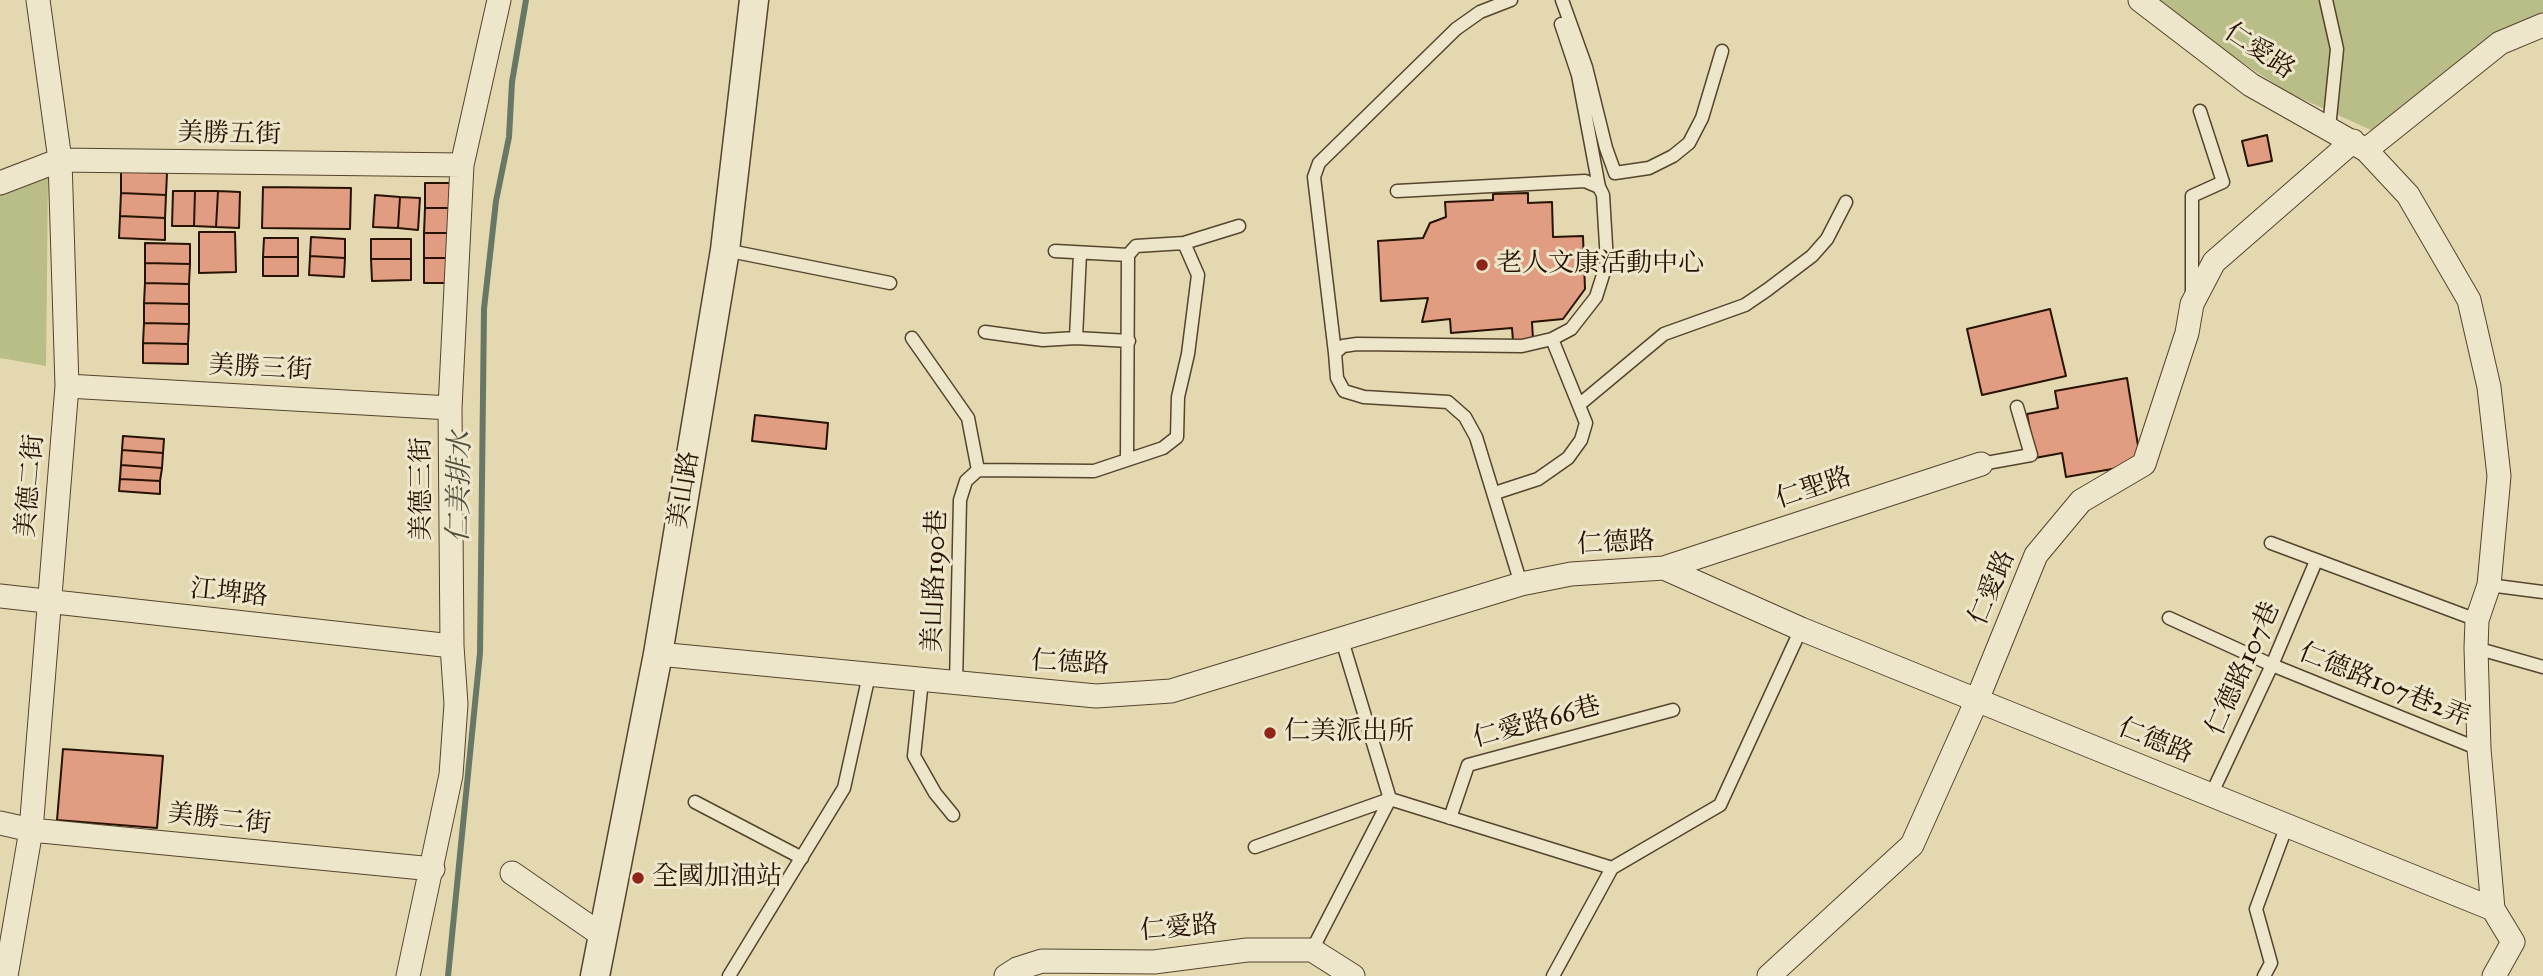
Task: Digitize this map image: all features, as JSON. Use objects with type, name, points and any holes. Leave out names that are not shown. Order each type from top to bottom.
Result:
[{"type":"street","name":"美德二街","points":[[6,976],[31,830],[67,386],[60,160],[38,0]]},
{"type":"street","name":"美德三街","points":[[408,976],[451,775],[456,704],[452,646],[450,408],[462,165],[499,0]]},
{"type":"street","name":"美山路","points":[[595,976],[658,654],[725,250],[754,0]]},
{"type":"street","name":"仁愛路","points":[[2140,0],[2250,85],[2359,146],[2408,195],[2469,300],[2489,387],[2499,476],[2489,585],[2477,620],[2476,648],[2479,749],[2493,909]]},
{"type":"street","points":[[2359,146],[2500,43],[2543,25]]},
{"type":"street","name":"仁愛路","points":[[1769,976],[1912,845],[1978,700],[2036,555],[2081,501],[2144,464],[2187,333],[2192,304],[2214,262],[2359,146]]},
{"type":"street","name":"美勝五街","points":[[0,184],[60,160],[462,165]]},
{"type":"street","name":"美勝三街","points":[[67,386],[450,408]]},
{"type":"street","name":"仁聖路","points":[[1664,568],[1981,464]]},
{"type":"street","name":"仁德路","points":[[658,654],[1096,696],[1171,691],[1521,584],[1571,574],[1664,568],[1801,629],[2493,909]]},
{"type":"street","name":"江埤路","points":[[0,596],[452,646]]},
{"type":"street","name":"美勝二街","points":[[0,823],[31,830],[433,869]]},
{"type":"street","points":[[512,873],[603,936]]},
{"type":"street","points":[[2493,909],[2513,942],[2494,976]]},
{"type":"street","name":"仁愛路","points":[[1006,976],[1017,969],[1042,961],[1154,962],[1247,950],[1312,950]]},
{"type":"street","points":[[1312,950],[1353,976]]},
{"type":"lane","points":[[1511,0],[1480,12],[1456,29],[1319,163],[1314,177],[1337,378],[1345,391],[1364,397],[1448,402],[1465,417],[1476,437],[1495,493],[1521,584]]},
{"type":"lane","points":[[1335,353],[1343,346],[1357,344],[1494,348],[1552,339],[1571,329],[1596,297],[1607,262],[1604,195],[1599,187],[1578,75],[1554,0]]},
{"type":"lane","points":[[1562,0],[1586,67],[1615,173],[1649,168],[1689,144],[1702,118],[1721,51]]},
{"type":"lane","points":[[2326,0],[2337,49],[2329,128]]},
{"type":"lane","points":[[2192,304],[2192,196],[2223,182],[2200,111]]},
{"type":"lane","points":[[1397,191],[1585,181],[1599,187]]},
{"type":"lane","points":[[1580,404],[1664,334],[1745,305],[1785,277],[1812,256],[1827,239],[1846,202]]},
{"type":"lane","points":[[1127,458],[1128,255],[1136,246],[1184,243],[1239,226]]},
{"type":"lane","points":[[912,338],[968,418],[978,470],[1094,471],[1163,448],[1177,438],[1178,397],[1188,354],[1198,275],[1184,243]]},
{"type":"lane","points":[[725,250],[890,283]]},
{"type":"lane","points":[[1055,251],[1128,255]]},
{"type":"lane","points":[[1076,338],[1080,253]]},
{"type":"lane","points":[[985,332],[1043,340],[1076,338],[1129,341]]},
{"type":"lane","points":[[1495,493],[1538,479],[1568,458],[1581,440],[1586,423],[1552,339]]},
{"type":"lane","points":[[1981,464],[2031,455],[2017,407]]},
{"type":"lane","name":"美山路190巷","points":[[956,684],[960,500],[966,481],[978,470]]},
{"type":"lane","points":[[2271,543],[2477,620]]},
{"type":"lane","name":"仁德路107巷","points":[[2211,795],[2272,665],[2316,561]]},
{"type":"lane","points":[[2489,585],[2543,592]]},
{"type":"lane","name":"仁德路107巷2弄","points":[[2169,618],[2272,665],[2479,749]]},
{"type":"lane","points":[[1553,976],[1612,868],[1720,805],[1801,629]]},
{"type":"lane","points":[[1312,950],[1390,799],[1341,637]]},
{"type":"lane","points":[[2476,648],[2543,667]]},
{"type":"lane","points":[[729,976],[844,788],[869,675]]},
{"type":"lane","points":[[922,680],[914,756],[935,793],[953,816]]},
{"type":"lane","name":"仁愛路66巷","points":[[1450,818],[1468,765],[1672,710]]},
{"type":"lane","points":[[1255,847],[1390,799],[1612,868]]},
{"type":"lane","points":[[695,802],[802,858]]},
{"type":"lane","points":[[2264,976],[2271,963],[2256,909],[2287,825]]},
{"type":"green space","points":[[2148,0],[2543,0],[2543,34],[2508,47],[2382,135],[2287,92]]},
{"type":"green space","points":[[48,176],[46,366],[0,358],[0,195]]},
{"type":"building","points":[[2267,135],[2272,161],[2248,166],[2242,141]]},
{"type":"building","points":[[121,171],[167,173],[166,195],[121,193]]},
{"type":"building","points":[[425,183],[452,183],[452,208],[425,208]]},
{"type":"building","points":[[263,187],[351,188],[350,229],[262,228]]},
{"type":"building","points":[[173,191],[195,191],[194,226],[172,226]]},
{"type":"building","points":[[195,191],[218,191],[216,227],[194,226]]},
{"type":"building","points":[[218,191],[240,192],[239,228],[216,227]]},
{"type":"building","points":[[121,193],[166,195],[165,218],[120,216]]},
{"type":"building","name":"老人文康活動中心","points":[[1528,193],[1528,203],[1552,202],[1553,237],[1583,236],[1585,289],[1563,319],[1532,322],[1533,339],[1513,341],[1512,328],[1451,333],[1450,319],[1422,322],[1428,298],[1381,301],[1378,241],[1423,238],[1430,223],[1446,217],[1445,202],[1493,200],[1493,194]]},
{"type":"building","points":[[375,195],[400,197],[398,228],[373,227]]},
{"type":"building","points":[[400,197],[420,198],[418,230],[398,228]]},
{"type":"building","points":[[425,208],[452,208],[452,233],[424,233]]},
{"type":"building","points":[[120,216],[165,218],[165,240],[119,238]]},
{"type":"building","points":[[199,232],[235,232],[236,272],[199,273]]},
{"type":"building","points":[[424,233],[452,233],[451,258],[424,258]]},
{"type":"building","points":[[311,237],[345,239],[345,258],[310,256]]},
{"type":"building","points":[[264,238],[298,238],[298,257],[263,257]]},
{"type":"building","points":[[371,239],[411,239],[411,259],[371,259]]},
{"type":"building","points":[[145,243],[190,244],[190,264],[145,263]]},
{"type":"building","points":[[310,256],[345,258],[344,277],[309,275]]},
{"type":"building","points":[[263,257],[298,257],[298,276],[263,276]]},
{"type":"building","points":[[424,258],[451,258],[451,283],[424,283]]},
{"type":"building","points":[[371,259],[411,259],[411,280],[372,281]]},
{"type":"building","points":[[145,263],[190,264],[189,284],[145,283]]},
{"type":"building","points":[[145,283],[189,284],[189,304],[144,303]]},
{"type":"building","points":[[144,303],[189,304],[189,324],[144,323]]},
{"type":"building","points":[[2050,309],[2066,376],[1982,395],[1967,329]]},
{"type":"building","points":[[144,323],[189,324],[188,344],[143,343]]},
{"type":"building","points":[[143,343],[188,344],[188,364],[143,363]]},
{"type":"building","points":[[2127,378],[2141,464],[2066,477],[2062,453],[2035,458],[2027,414],[2058,408],[2055,391]]},
{"type":"building","points":[[755,415],[828,423],[826,449],[752,441]]},
{"type":"building","points":[[123,436],[164,439],[163,453],[122,450]]},
{"type":"building","points":[[122,450],[163,453],[162,468],[121,465]]},
{"type":"building","points":[[121,465],[162,468],[160,481],[120,479]]},
{"type":"building","points":[[120,479],[160,481],[160,494],[119,491]]},
{"type":"building","points":[[63,749],[163,756],[157,828],[57,820]]},
{"type":"waterway","name":"仁美排水","points":[[448,976],[480,653],[484,309],[496,201],[509,137],[512,82],[526,0]]},
{"type":"place","name":"老人文康活動中心","points":[[1482,265]]},
{"type":"place","name":"仁美派出所","points":[[1270,733]]},
{"type":"place","name":"全國加油站","points":[[638,878]]}]
